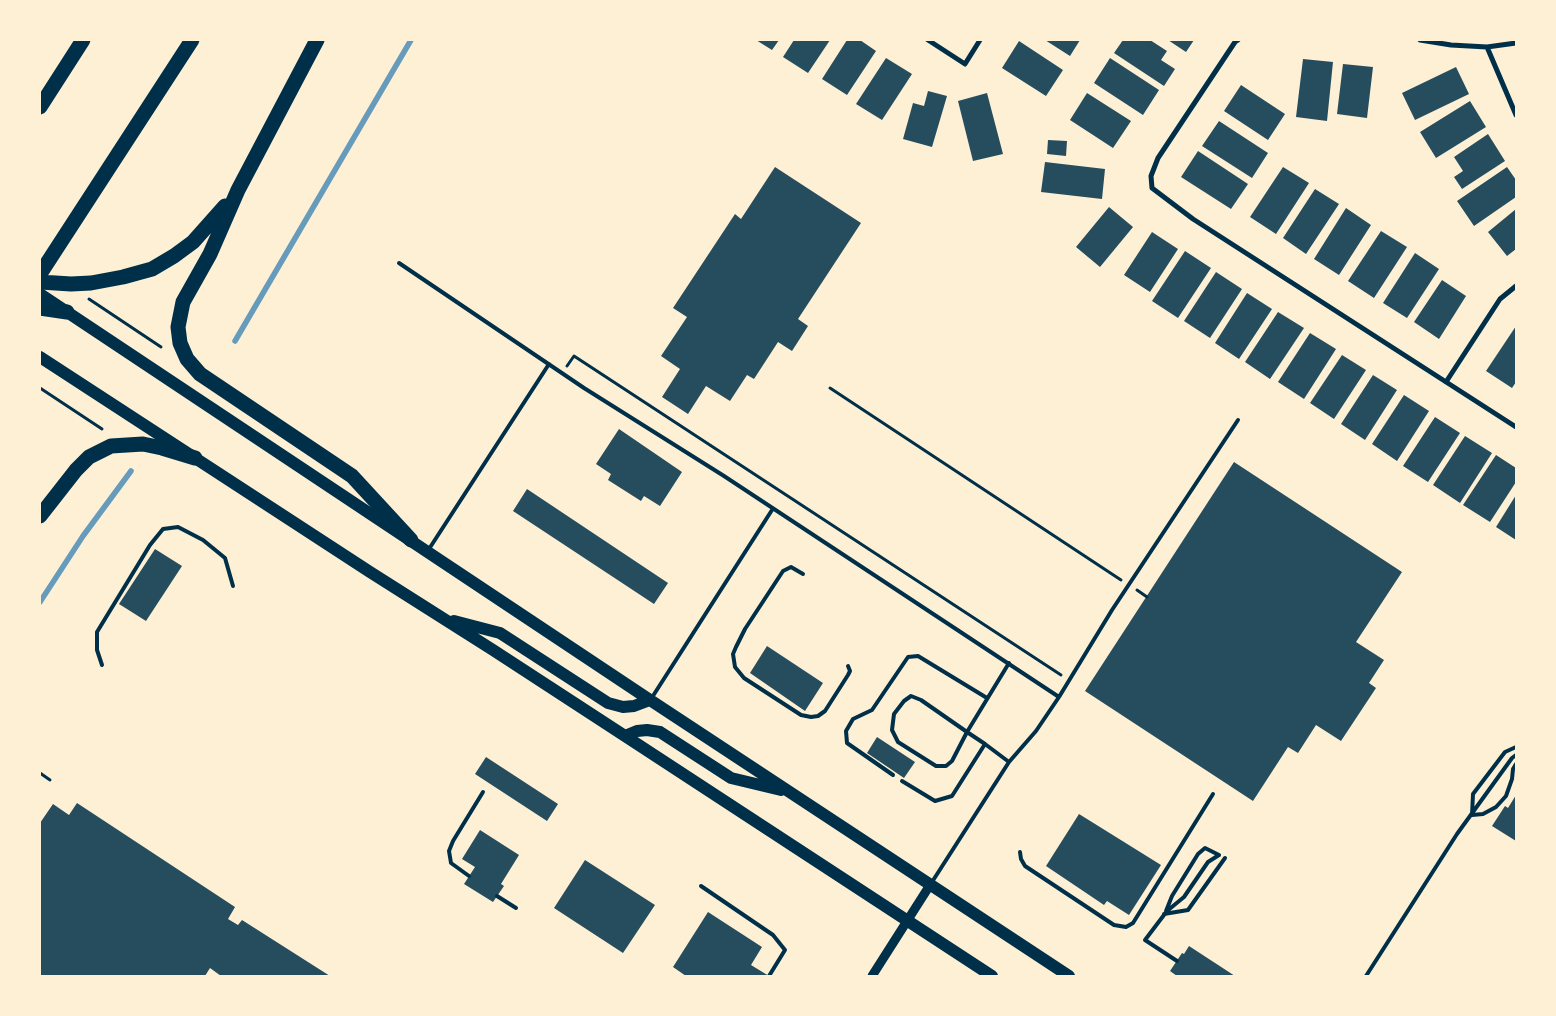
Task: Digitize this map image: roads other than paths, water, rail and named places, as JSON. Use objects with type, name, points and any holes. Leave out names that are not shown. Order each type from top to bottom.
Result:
[{"type":"highway","points":[[40,107],[83,40]]},
{"type":"highway","points":[[40,274],[192,40]]},
{"type":"highway","points":[[317,40],[238,190],[210,254],[183,302],[178,327],[180,343],[187,359],[200,374],[352,476],[411,540]]},
{"type":"highway","points":[[40,282],[86,290],[152,268],[174,256],[193,242],[213,222],[238,190]]},
{"type":"highway","points":[[40,308],[67,312]]},
{"type":"highway","points":[[40,516],[76,470],[90,457],[111,446],[143,444],[195,458]]},
{"type":"main road","points":[[40,294],[1069,976]]},
{"type":"main road","points":[[40,357],[992,976]]},
{"type":"main road","points":[[440,617],[500,633],[608,703],[623,707],[634,706],[650,700]]},
{"type":"main road","points":[[625,736],[636,731],[660,732],[730,778],[790,792]]},
{"type":"street","points":[[928,40],[965,64],[980,40]]},
{"type":"street","points":[[1238,40],[1158,158],[1152,176],[1152,188],[1193,219],[1516,427]]},
{"type":"street","points":[[1420,40],[1451,45],[1487,47],[1516,44]]},
{"type":"street","points":[[1487,47],[1516,115]]},
{"type":"street","points":[[1446,382],[1500,299],[1516,286]]},
{"type":"street","points":[[872,976],[930,885]]},
{"type":"lane","points":[[399,263],[563,374],[724,476],[772,510],[1059,697]]},
{"type":"lane","points":[[428,551],[548,364]]},
{"type":"lane","points":[[930,885],[1009,762],[1036,731],[1059,697],[1129,585],[1238,420]]},
{"type":"lane","points":[[650,700],[772,510]]},
{"type":"lane","points":[[102,665],[97,650],[97,632],[150,544],[163,529],[178,527],[203,540],[218,552],[225,558],[233,586]]},
{"type":"lane","points":[[803,574],[791,567],[783,571],[736,647],[733,654],[735,667],[744,678],[801,715],[812,717],[818,716],[825,711],[850,672],[848,666]]},
{"type":"lane","points":[[893,775],[847,743],[846,731],[853,719],[872,710],[908,657],[918,656],[988,698]]},
{"type":"lane","points":[[1009,663],[967,732],[952,761],[946,766],[936,766],[898,742],[892,730],[894,714],[904,701],[911,696],[921,700],[967,732],[985,744],[1009,762]]},
{"type":"lane","points":[[902,781],[935,801],[952,796],[985,744]]},
{"type":"lane","points":[[1472,815],[1473,794],[1505,752],[1516,747]]},
{"type":"lane","points":[[1366,976],[1457,834],[1516,755]]},
{"type":"lane","points":[[1472,815],[1483,814],[1496,807],[1506,796],[1516,764]]},
{"type":"lane","points":[[468,876],[451,863],[449,851],[452,841],[483,792]]},
{"type":"lane","points":[[1020,852],[1021,860],[1025,866],[1114,925],[1126,927],[1133,923],[1213,794]]},
{"type":"lane","points":[[1164,914],[1184,897],[1208,862],[1219,854],[1206,848],[1198,854],[1172,896],[1164,914],[1145,940],[1176,962]]},
{"type":"lane","points":[[1164,914],[1188,910],[1225,858]]},
{"type":"lane","points":[[701,886],[774,935],[785,950],[768,976]]},
{"type":"lane","points":[[497,896],[516,908]]},
{"type":"waterway","points":[[235,341],[411,40]]},
{"type":"waterway","points":[[40,602],[83,536],[131,471]]}]
